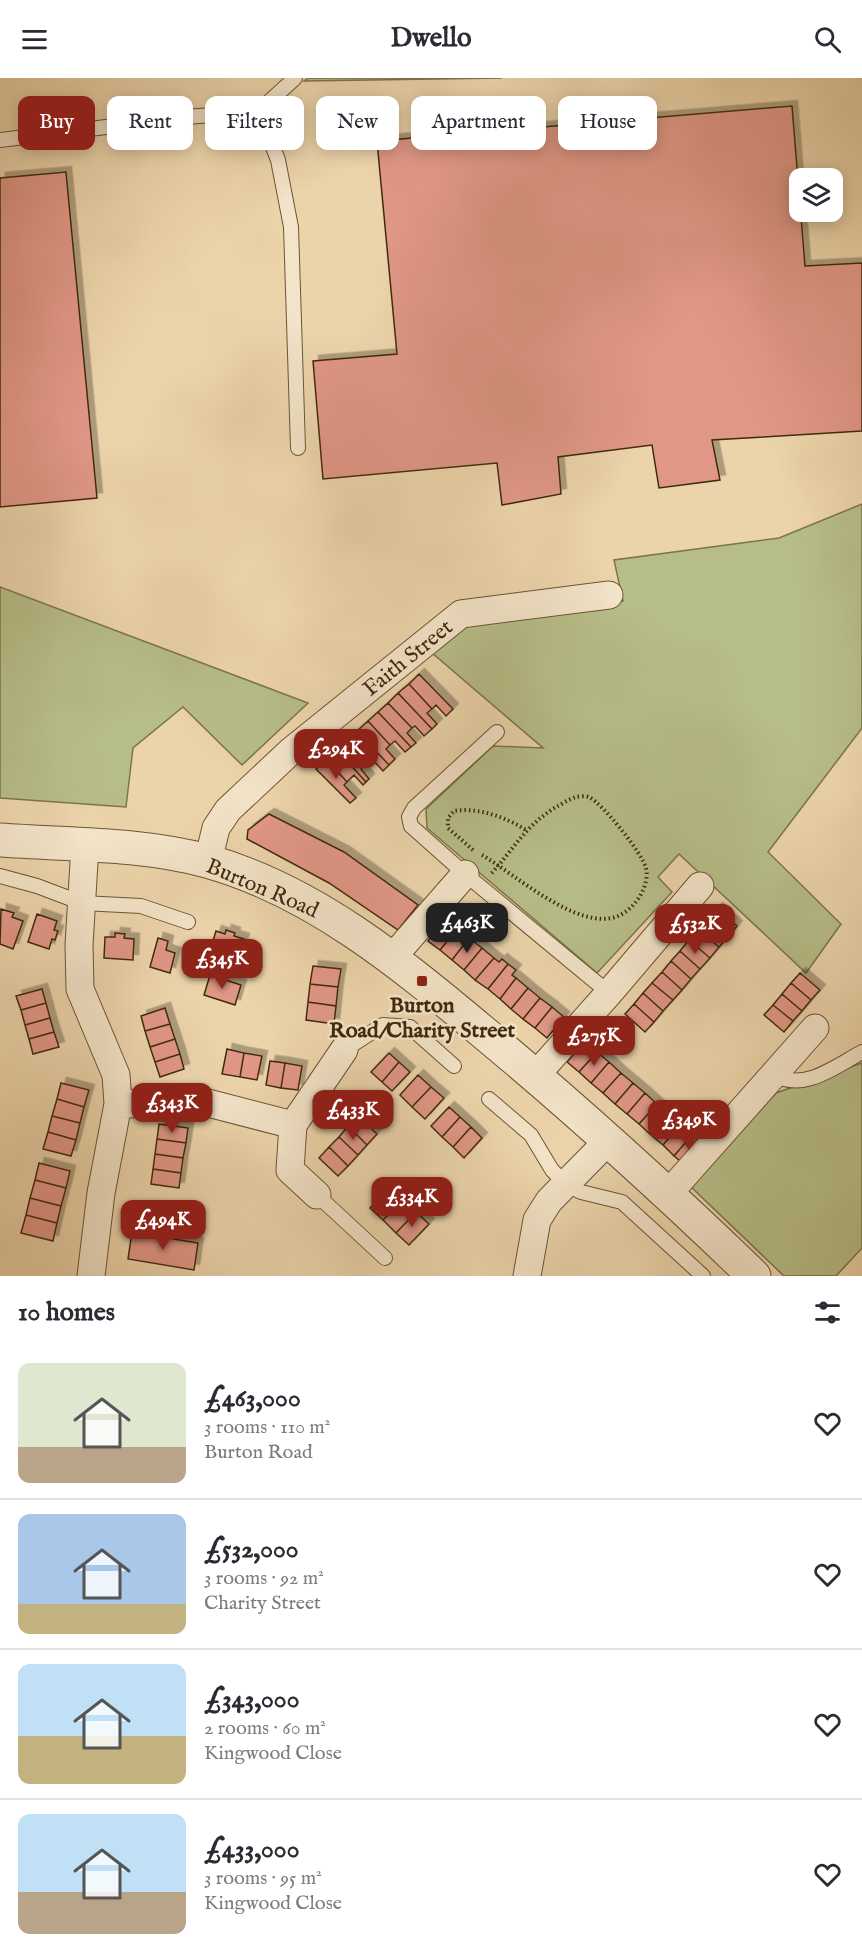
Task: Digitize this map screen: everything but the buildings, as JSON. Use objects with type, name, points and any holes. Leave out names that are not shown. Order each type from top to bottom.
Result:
[{"type":"street","name":"Faith Street","points":[[208,861],[216,828],[228,810],[291,751],[461,614],[609,595]]},
{"type":"street","name":"Burton Road","points":[[0,840],[162,851],[208,861],[287,892],[317,908],[422,981],[536,1076],[609,1140],[754,1276]]},
{"type":"street","points":[[85,846],[79,945],[80,989],[116,1075],[118,1104],[101,1193],[91,1276]]},
{"type":"street","points":[[391,958],[473,880]]},
{"type":"street","points":[[536,1076],[700,886]]},
{"type":"street","points":[[667,1195],[816,1028]]},
{"type":"street","points":[[317,1195],[290,1170],[293,1125],[344,1050]]},
{"type":"street","points":[[118,1104],[208,1103],[293,1125]]},
{"type":"street","points":[[527,1276],[537,1220],[549,1202],[609,1140]]},
{"type":"lane","points":[[275,96],[295,78]]},
{"type":"lane","points":[[0,140],[205,116]]},
{"type":"lane","points":[[274,150],[291,227],[298,448]]},
{"type":"lane","points":[[497,732],[414,808],[409,817],[411,826],[609,993]]},
{"type":"lane","points":[[0,876],[37,886],[82,903],[141,906],[188,922]]},
{"type":"lane","points":[[344,1050],[383,1025],[410,1027],[454,1065]]},
{"type":"lane","points":[[775,1075],[784,1080],[807,1080],[862,1052]]},
{"type":"lane","points":[[489,1099],[531,1135],[552,1170],[566,1184],[581,1192],[622,1203],[703,1276]]},
{"type":"lane","points":[[317,1195],[385,1258]]},
{"type":"path","points":[[473,880],[499,865],[526,830],[543,815],[578,796],[588,796],[600,805],[641,858],[646,869],[644,888],[630,909],[618,916],[604,920],[577,915],[558,905],[499,865],[470,849],[448,828],[448,818],[454,811],[465,809],[511,821],[526,830]]},
{"type":"green space","points":[[308,78],[502,78],[304,81]]},
{"type":"green space","points":[[862,504],[862,728],[768,852],[841,924],[806,973],[679,854],[658,877],[672,892],[597,973],[427,828],[426,809],[493,746],[543,748],[431,652],[466,621],[623,601],[614,560],[779,538]]},
{"type":"green space","points":[[0,587],[308,703],[242,765],[183,707],[133,748],[126,807],[0,798]]},
{"type":"green space","points":[[862,1063],[862,1248],[836,1276],[784,1276],[690,1186],[776,1093]]},
{"type":"place","name":"Burton Road/Charity Street","points":[[422,981]]}]
